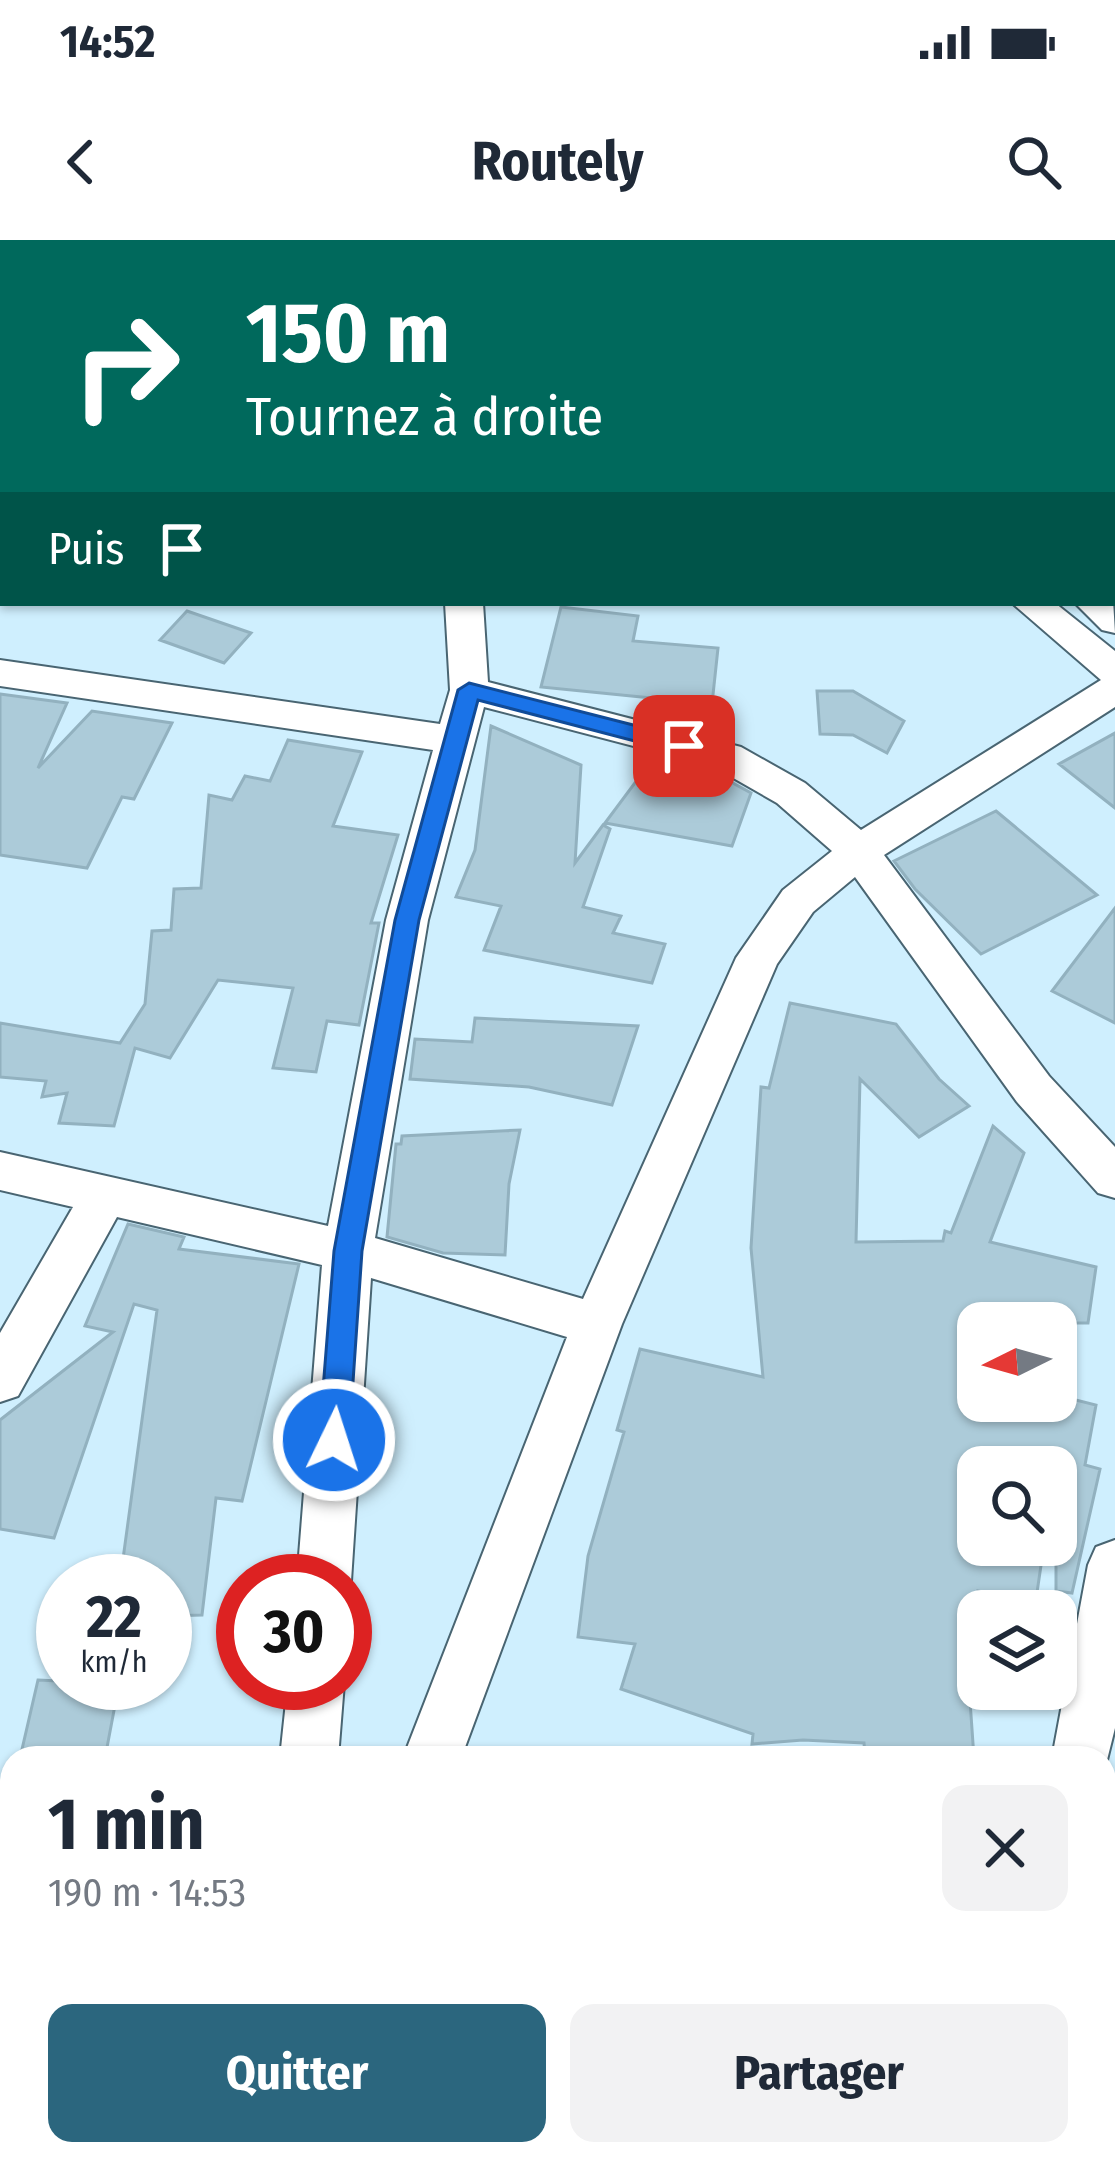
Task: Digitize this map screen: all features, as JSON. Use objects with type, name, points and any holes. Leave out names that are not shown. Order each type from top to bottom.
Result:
[{"type":"street","points":[[326,1554],[348,1251],[407,920],[469,690],[464,606]]},
{"type":"street","points":[[1035,606],[1115,671]]},
{"type":"street","points":[[0,673],[459,740]]},
{"type":"street","points":[[437,1746],[597,1324],[758,958],[798,902],[859,851],[1115,688]]},
{"type":"street","points":[[469,690],[727,757],[791,793],[859,851],[1033,1089],[1115,1179]]},
{"type":"street","points":[[0,1171],[348,1251],[597,1324]]},
{"type":"street","points":[[0,1380],[105,1194]]},
{"type":"street","points":[[1083,1746],[1115,1565]]},
{"type":"street","points":[[310,1746],[313,1710]]},
{"type":"building","points":[[561,607],[638,616],[633,641],[718,648],[712,704],[541,687]]},
{"type":"building","points":[[187,611],[251,633],[224,663],[160,640]]},
{"type":"building","points":[[817,691],[853,691],[904,721],[887,753],[853,735],[820,734]]},
{"type":"building","points":[[0,694],[67,703],[38,768],[92,711],[172,723],[134,799],[122,797],[87,868],[0,855]]},
{"type":"building","points":[[491,726],[581,765],[575,863],[603,825],[610,829],[583,907],[621,916],[613,933],[665,944],[652,983],[484,950],[501,906],[456,897],[475,850]]},
{"type":"building","points":[[1115,733],[1115,808],[1059,764]]},
{"type":"building","points":[[288,740],[362,752],[333,826],[398,835],[371,923],[379,923],[359,1025],[327,1021],[316,1072],[273,1068],[293,988],[218,980],[170,1058],[135,1048],[114,1126],[59,1123],[67,1093],[42,1097],[46,1081],[0,1077],[0,1023],[120,1043],[145,1004],[152,931],[171,930],[174,889],[201,888],[209,795],[232,800],[245,776],[270,781]]},
{"type":"building","points":[[655,756],[751,793],[732,846],[605,823]]},
{"type":"building","points":[[996,811],[1097,895],[981,954],[915,889],[894,861]]},
{"type":"building","points":[[1115,908],[1115,1023],[1052,991]]},
{"type":"building","points":[[790,1003],[896,1024],[939,1079],[969,1106],[919,1137],[860,1079],[856,1242],[943,1241],[945,1231],[951,1233],[993,1126],[1024,1153],[990,1242],[1096,1267],[1088,1323],[1077,1323],[1077,1302],[957,1302],[957,1422],[1077,1422],[1077,1400],[1096,1405],[1085,1465],[1100,1469],[1073,1590],[1056,1590],[1056,1566],[1077,1566],[1077,1446],[957,1446],[957,1566],[1041,1566],[1037,1590],[957,1590],[957,1710],[971,1710],[973,1746],[864,1746],[803,1740],[752,1744],[753,1734],[621,1689],[635,1644],[578,1637],[588,1556],[624,1432],[617,1430],[640,1349],[763,1377],[751,1248],[761,1087],[769,1088]]},
{"type":"building","points":[[475,1018],[638,1026],[612,1105],[529,1087],[410,1079],[415,1039],[472,1042]]},
{"type":"building","points":[[520,1130],[509,1184],[505,1255],[443,1253],[387,1237],[396,1144],[401,1144],[402,1136]]},
{"type":"building","points":[[128,1224],[184,1237],[179,1249],[299,1264],[242,1501],[216,1498],[202,1615],[192,1615],[192,1554],[124,1554],[157,1310],[134,1304],[54,1538],[0,1529],[0,1420],[113,1332],[85,1326]]},
{"type":"building","points":[[36,1689],[36,1710],[114,1710],[107,1746],[23,1746]]},
{"type":"route","points":[[334,1440],[348,1251],[407,920],[469,690],[684,746]]}]
